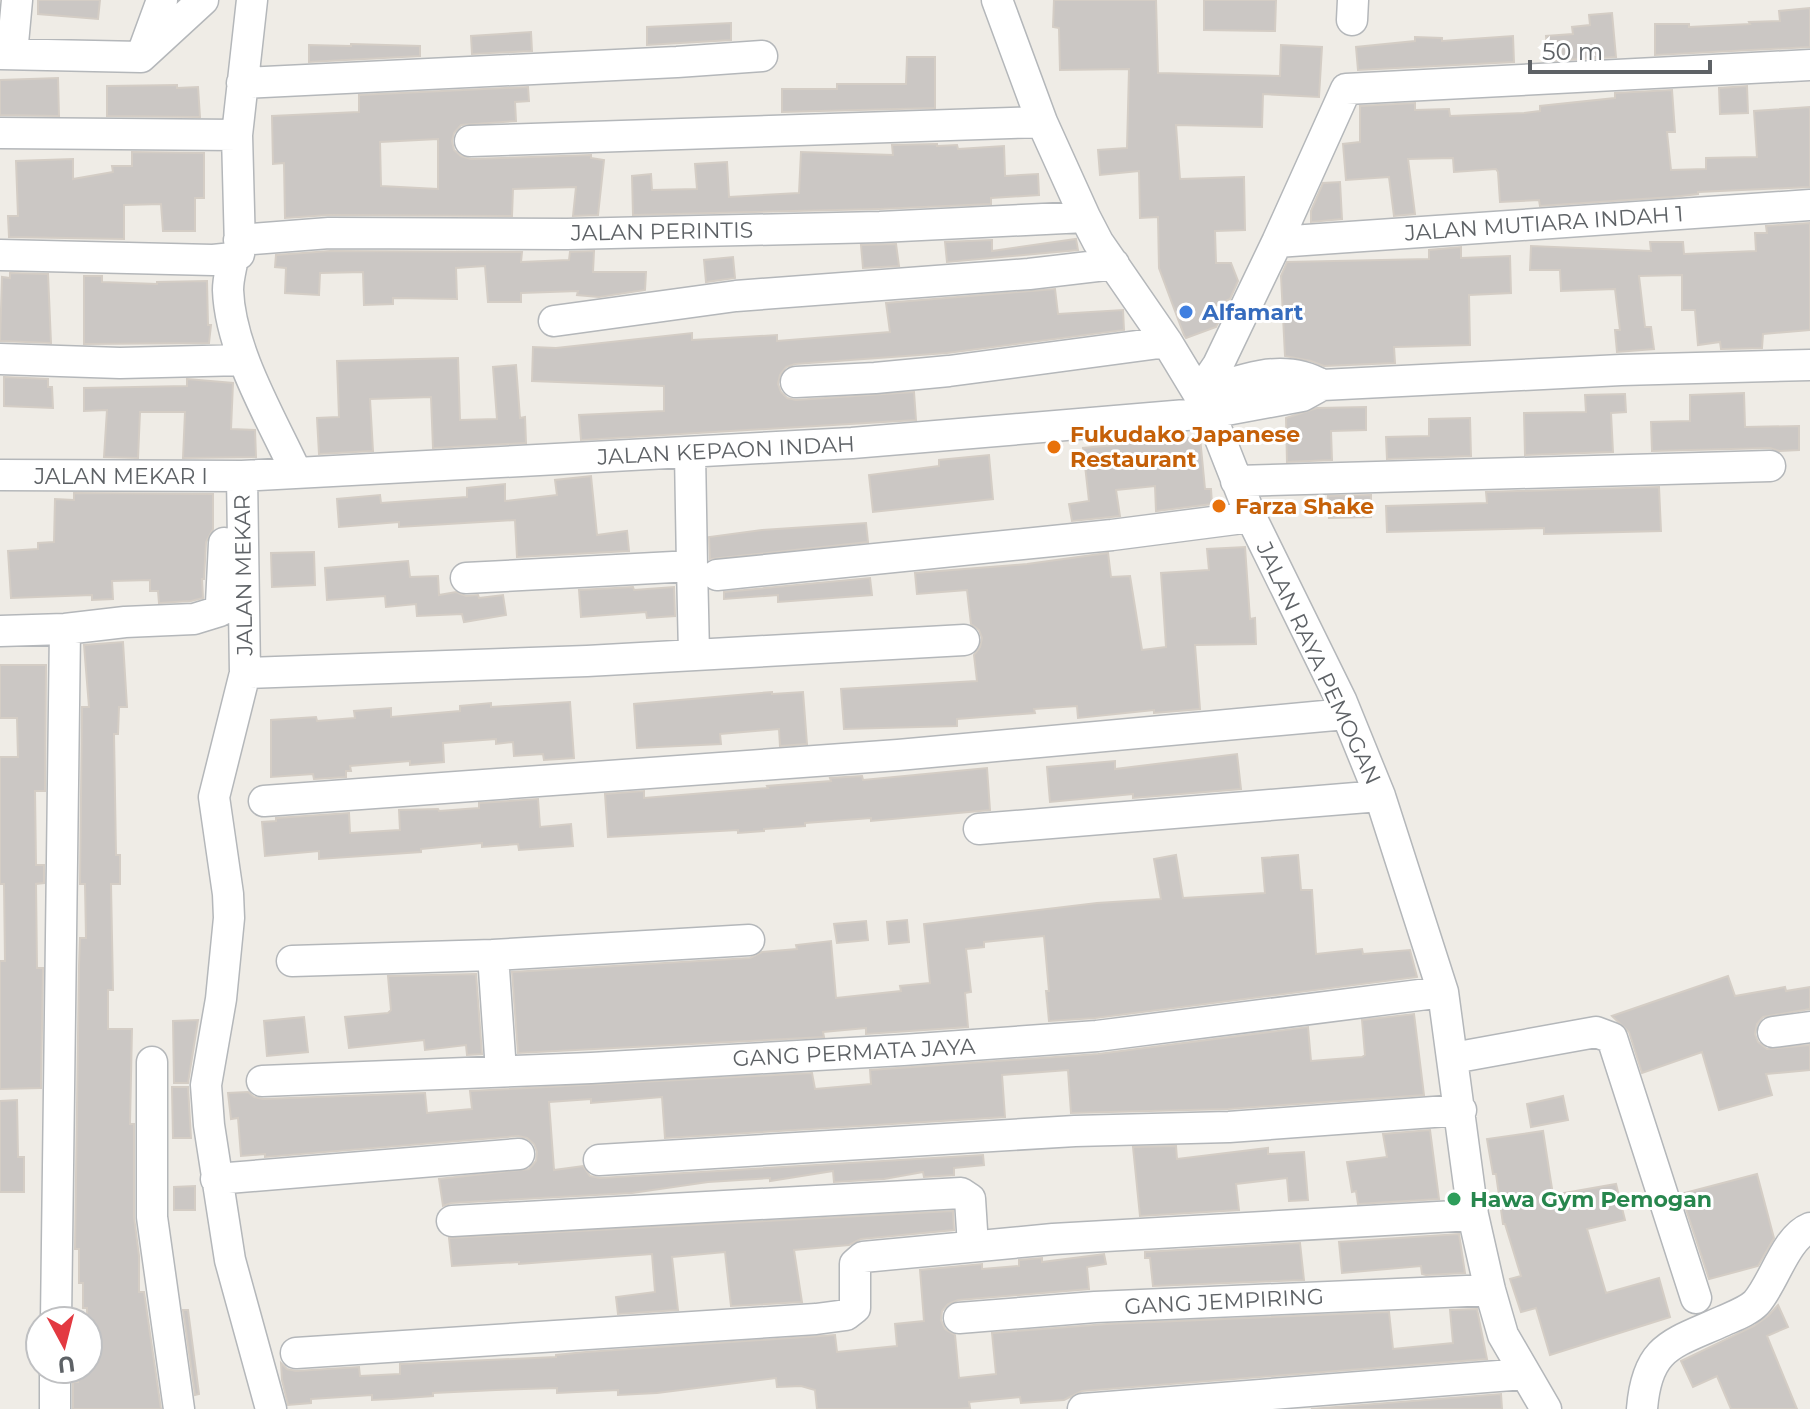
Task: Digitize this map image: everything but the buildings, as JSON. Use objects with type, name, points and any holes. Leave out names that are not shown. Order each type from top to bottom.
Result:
[{"type":"street","points":[[17,0],[6,54],[141,57],[203,0]]},
{"type":"street","points":[[141,57],[162,0]]},
{"type":"street","points":[[252,0],[237,135],[236,249],[228,285],[229,305],[244,360],[296,472]]},
{"type":"street","name":"JALAN RAYA PEMOGAN","points":[[997,0],[1042,122],[1085,217],[1203,400],[1251,517],[1346,714],[1380,796],[1443,992],[1473,1215],[1490,1290],[1503,1335],[1546,1409]]},
{"type":"street","points":[[242,83],[762,56]]},
{"type":"street","points":[[1203,400],[1346,89],[1810,65]]},
{"type":"street","points":[[470,141],[1042,122]]},
{"type":"street","points":[[0,133],[237,135]]},
{"type":"street","name":"JALAN MUTIARA INDAH 1","points":[[1277,242],[1810,205]]},
{"type":"street","name":"JALAN PERINTIS","points":[[0,255],[213,260],[236,249],[329,233],[567,234],[880,227],[1085,217]]},
{"type":"street","points":[[554,321],[736,296],[1029,274],[1114,264]]},
{"type":"street","points":[[796,382],[949,371],[1167,342]]},
{"type":"street","points":[[0,359],[120,363],[244,360]]},
{"type":"street","name":"JALAN KEPAON INDAH","points":[[235,476],[690,453],[1203,400],[1242,378],[1261,375],[1300,376],[1322,385],[1621,370],[1810,365]]},
{"type":"street","points":[[690,453],[704,570],[694,654]]},
{"type":"street","points":[[1236,481],[1770,466]]},
{"type":"street","name":"JALAN MEKAR I","points":[[0,475],[235,476]]},
{"type":"street","points":[[0,631],[194,619],[220,611],[235,476]]},
{"type":"street","name":"JALAN MEKAR","points":[[235,476],[245,673],[214,797],[229,918],[221,999],[206,1085],[216,1179],[230,1260],[271,1409]]},
{"type":"street","points":[[466,578],[704,570],[1112,535],[1251,517]]},
{"type":"street","points":[[56,1305],[65,629]]},
{"type":"street","points":[[245,673],[587,661],[964,640]]},
{"type":"street","points":[[264,801],[898,755],[1346,714]]},
{"type":"street","points":[[979,829],[1380,796]]},
{"type":"street","points":[[292,961],[493,955],[749,940]]},
{"type":"street","points":[[493,955],[501,1071]]},
{"type":"street","name":"GANG PERMATA JAYA","points":[[262,1081],[903,1050],[1097,1036],[1443,992]]},
{"type":"street","points":[[1773,1032],[1810,1027]]},
{"type":"street","points":[[1453,1058],[1587,1033],[1596,1032],[1612,1038],[1696,1298]]},
{"type":"street","points":[[152,1062],[152,1217],[179,1409]]},
{"type":"street","points":[[599,1160],[1075,1131],[1229,1127],[1461,1110]]},
{"type":"street","points":[[216,1179],[519,1154]]},
{"type":"street","points":[[452,1221],[961,1193],[970,1199],[973,1246]]},
{"type":"street","points":[[296,1353],[846,1315],[855,1308],[855,1264],[863,1257],[973,1246],[1473,1215]]},
{"type":"street","points":[[1642,1409],[1645,1381],[1660,1352],[1756,1303],[1798,1236],[1810,1228]]},
{"type":"street","name":"GANG JEMPIRING","points":[[959,1318],[1095,1307],[1490,1290]]},
{"type":"street","points":[[1083,1409],[1524,1374]]},
{"type":"street","points":[[55,1385],[55,1409]]},
{"type":"place","name":"Alfamart","points":[[1186,312]]},
{"type":"place","name":"Fukudako Japanese Restaurant","points":[[1054,447]]},
{"type":"place","name":"Farza Shake","points":[[1219,506]]},
{"type":"place","name":"Hawa Gym Pemogan","points":[[1454,1199]]}]
